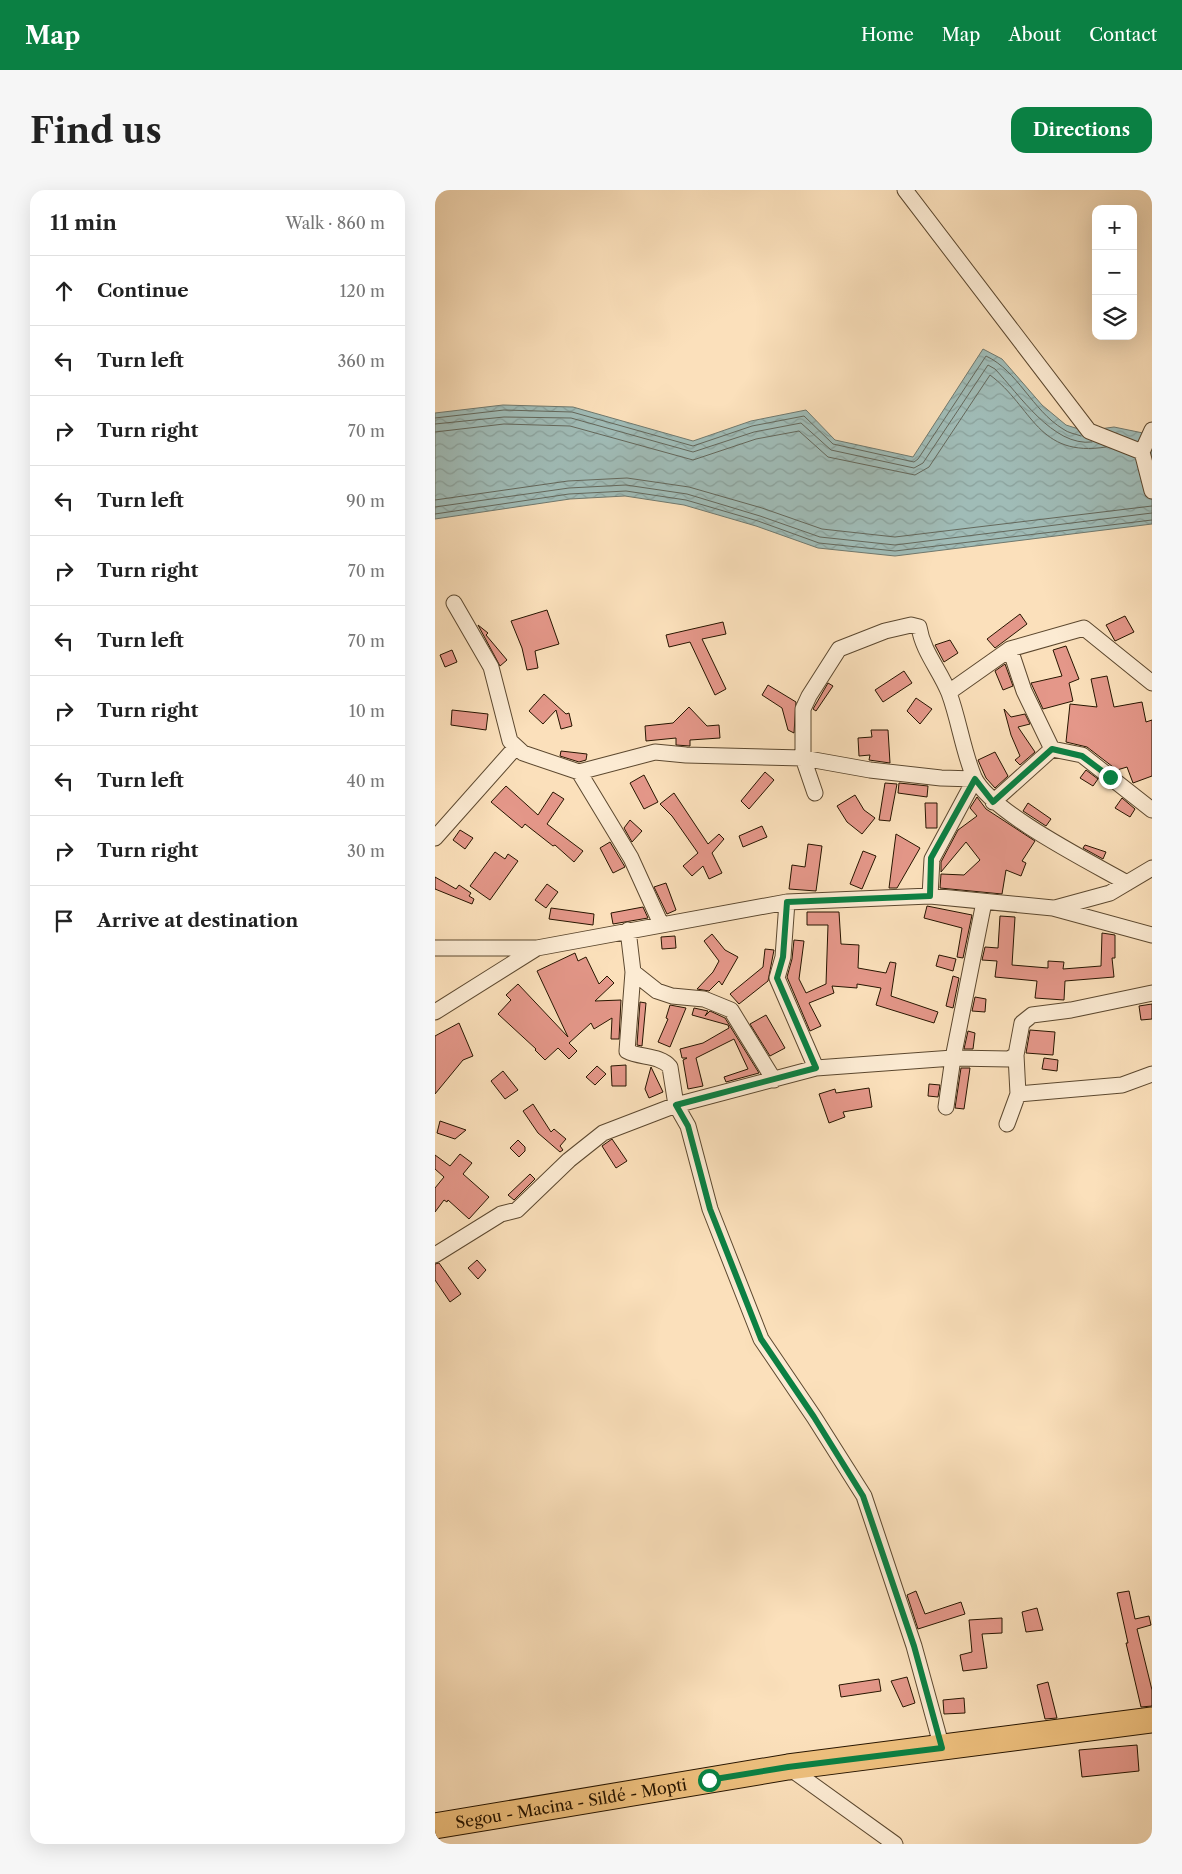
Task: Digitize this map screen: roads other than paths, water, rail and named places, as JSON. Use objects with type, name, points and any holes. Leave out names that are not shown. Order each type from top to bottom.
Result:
[{"type":"main road","name":"Segou - Macina - Sildé - Mopti","points":[[435,1826],[788,1767],[1152,1720]]},
{"type":"street","points":[[905,190],[1089,431],[1143,452]]},
{"type":"street","points":[[1152,430],[1143,452],[1152,490]]},
{"type":"street","points":[[454,603],[491,667],[510,741],[523,754],[579,772],[655,752],[686,755],[803,758],[870,770],[941,778],[975,779]]},
{"type":"street","points":[[815,794],[803,758],[803,709],[809,696],[839,649],[885,630],[911,625],[919,627],[930,657],[949,692],[975,779],[993,802],[1061,847],[1127,883]]},
{"type":"street","points":[[949,692],[1009,649],[1084,628],[1152,683]]},
{"type":"street","points":[[1009,649],[1024,691],[1052,749]]},
{"type":"street","points":[[435,838],[515,748]]},
{"type":"street","points":[[993,802],[1052,749]]},
{"type":"street","points":[[1052,749],[1082,756],[1152,810]]},
{"type":"street","points":[[579,772],[631,858],[661,924]]},
{"type":"street","points":[[930,896],[931,858],[975,779]]},
{"type":"street","points":[[1053,908],[1109,893],[1152,868]]},
{"type":"street","points":[[435,948],[537,948],[787,902],[930,896],[1053,908],[1152,935]]},
{"type":"street","points":[[787,902],[783,957],[777,978],[816,1068]]},
{"type":"street","points":[[946,1107],[953,1058],[984,902]]},
{"type":"street","points":[[629,930],[633,972],[627,1051],[635,1055],[666,1062],[670,1066],[676,1105],[688,1126],[710,1209],[761,1339],[814,1417],[863,1496],[914,1646],[942,1748]]},
{"type":"street","points":[[435,1012],[537,948]]},
{"type":"street","points":[[633,972],[657,991],[672,996],[704,999],[731,1010],[774,1080]]},
{"type":"street","points":[[1007,1124],[1018,1094],[1016,1055],[1022,1023],[1032,1015],[1071,1010],[1152,993]]},
{"type":"street","points":[[435,1255],[501,1214],[517,1210],[569,1160],[603,1133],[676,1105],[816,1068],[953,1058],[1009,1059],[1016,1055]]},
{"type":"street","points":[[1018,1094],[1122,1084],[1152,1074]]},
{"type":"street","points":[[788,1767],[895,1844]]},
{"type":"water","points":[[983,349],[1002,359],[1042,405],[1066,425],[1085,431],[1114,427],[1143,433],[1152,424],[1152,524],[895,556],[818,548],[756,526],[684,505],[625,496],[570,499],[435,519],[435,413],[503,405],[573,407],[693,441],[751,421],[806,410],[835,440],[913,457]]}]
